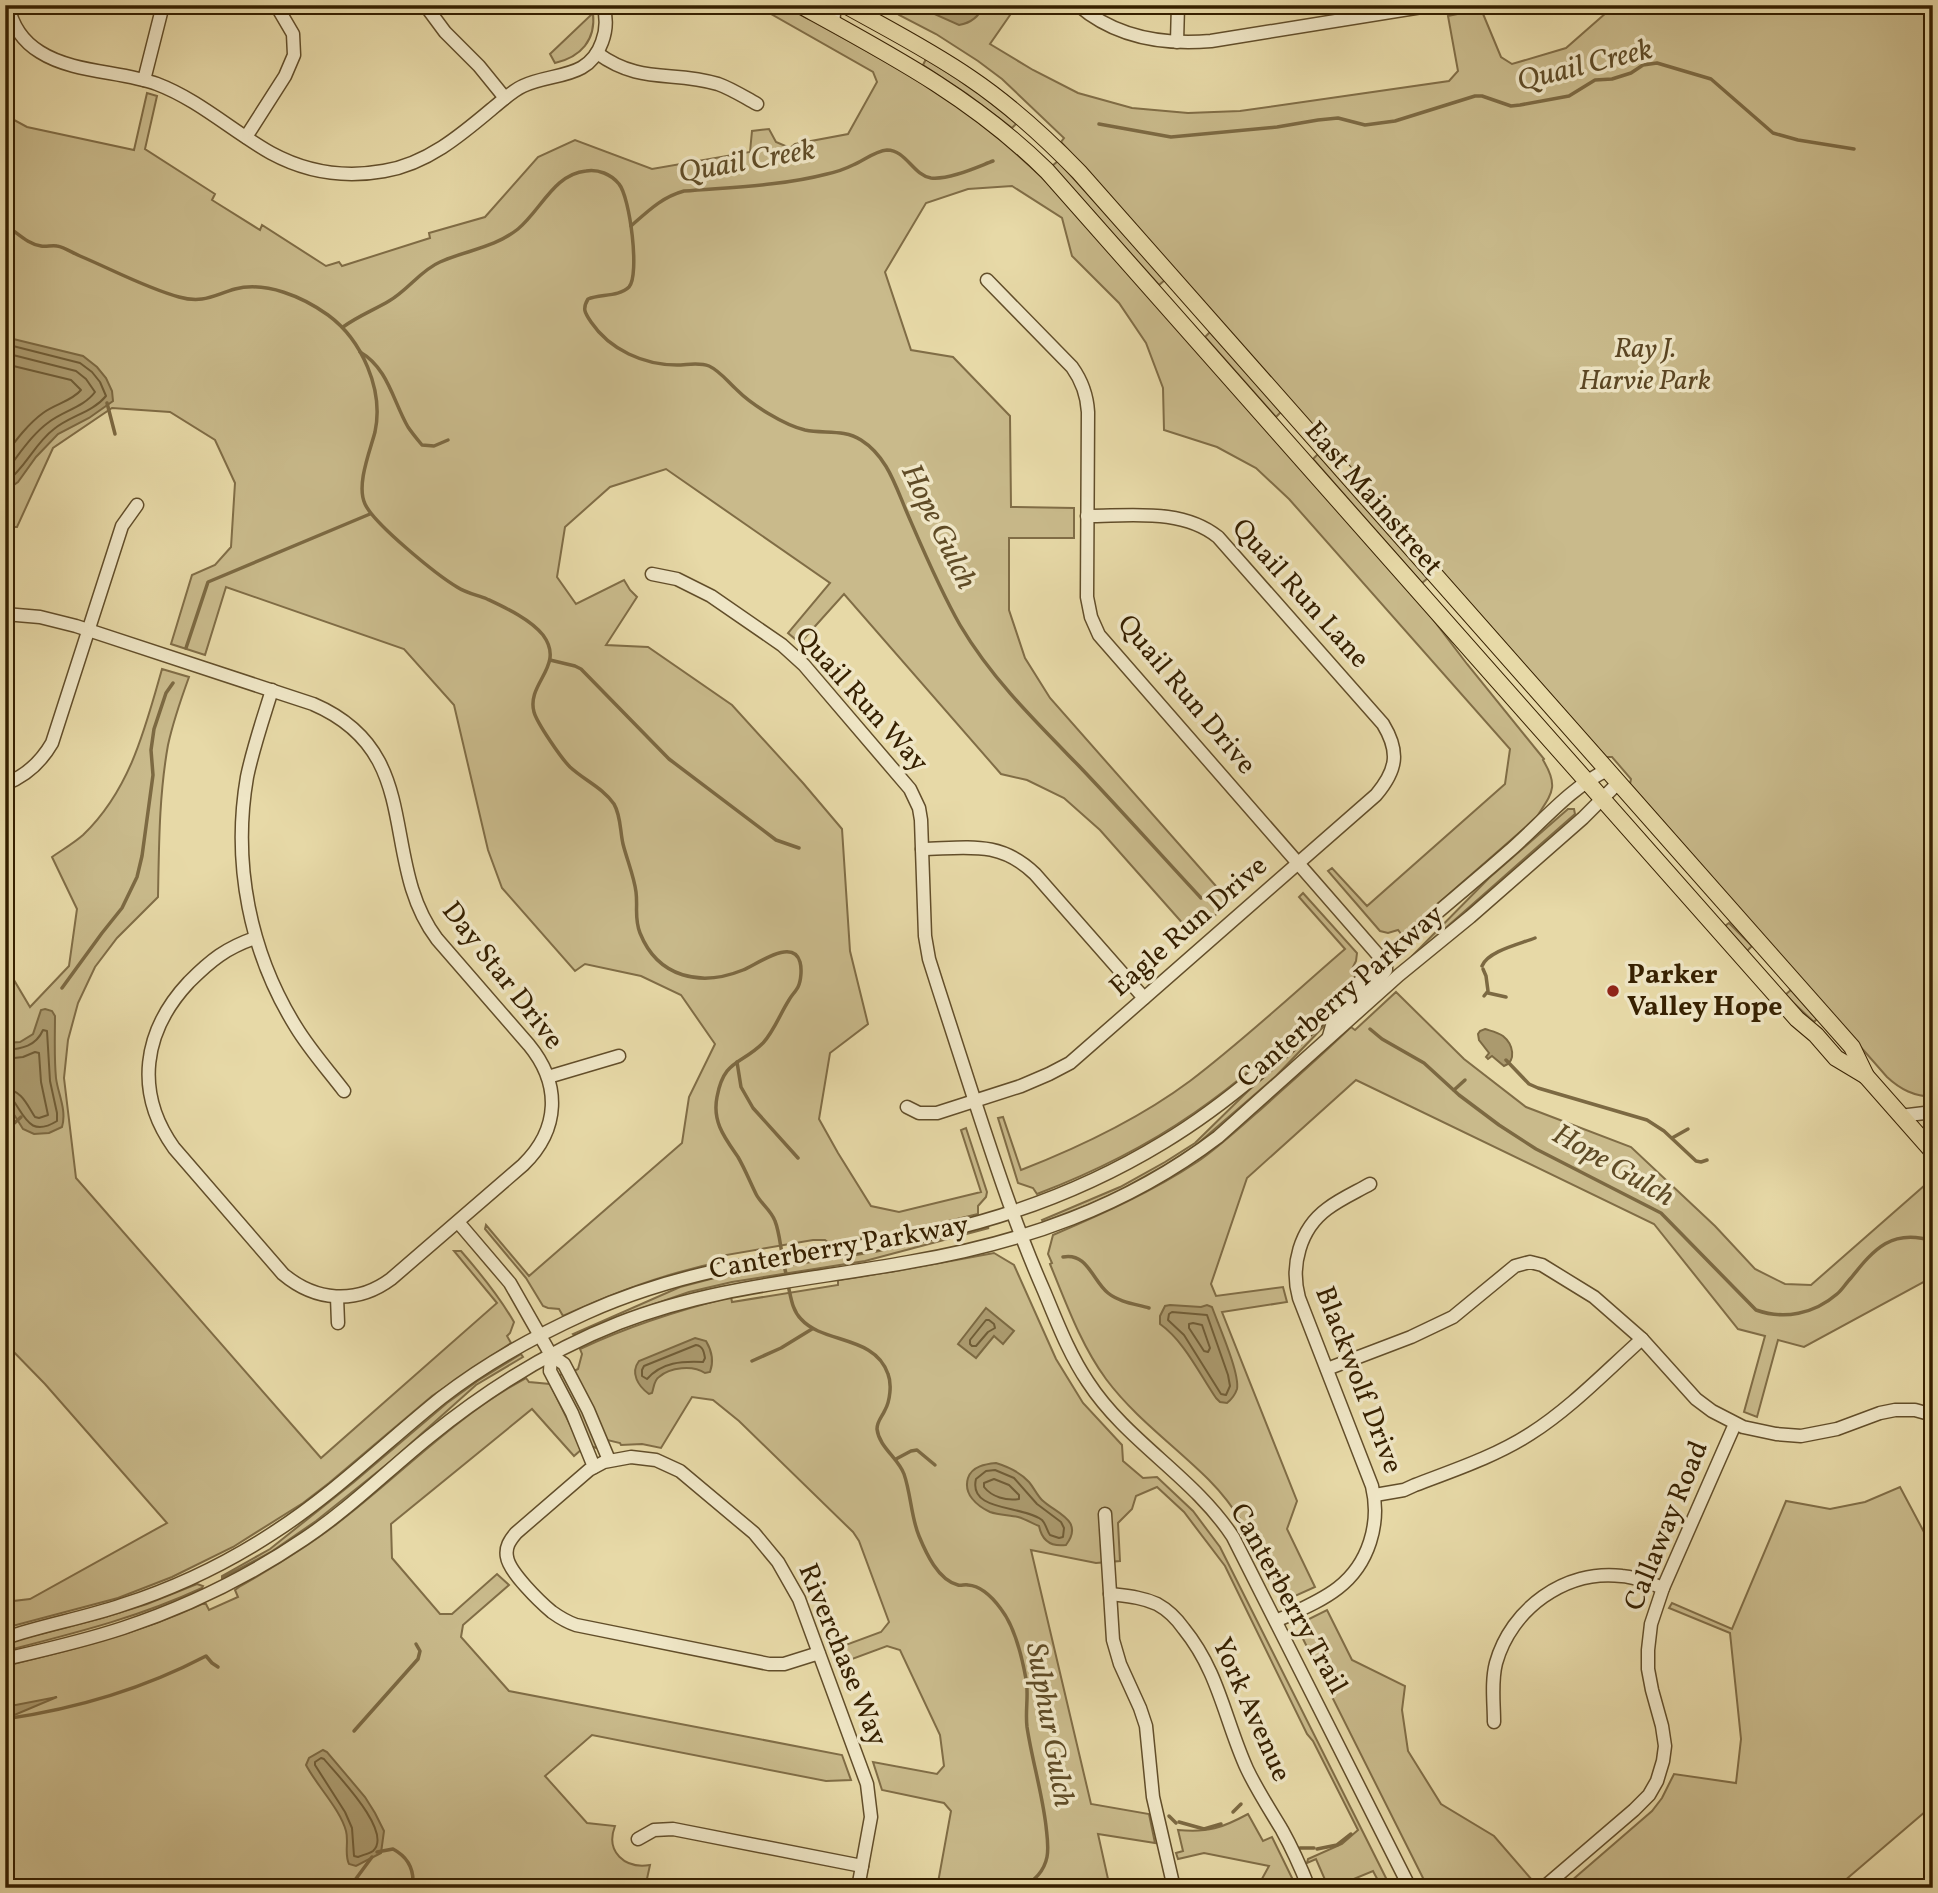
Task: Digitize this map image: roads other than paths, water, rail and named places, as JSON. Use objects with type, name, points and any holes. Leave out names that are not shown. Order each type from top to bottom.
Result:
[{"type":"main road","name":"East Mainstreet","points":[[800,5],[961,98],[1048,171],[1797,1019],[1816,1035],[1836,1058],[1866,1076]]},
{"type":"main road","name":"East Mainstreet","points":[[852,7],[973,80],[1017,113],[1070,162],[1852,1047],[1866,1076],[1933,1152]]},
{"type":"street","points":[[8,5],[12,20],[20,33],[44,55],[67,63],[144,80],[172,90],[284,159],[321,171],[350,174],[387,171],[414,163],[439,150],[522,87],[538,80],[577,71],[597,53],[605,30],[603,5]]},
{"type":"street","points":[[144,80],[163,5]]},
{"type":"street","points":[[246,137],[293,59],[293,34],[276,5]]},
{"type":"street","points":[[425,5],[445,32],[479,66],[505,98]]},
{"type":"street","points":[[833,23],[835,5]]},
{"type":"street","points":[[1078,5],[1098,19],[1134,35],[1177,43],[1211,41],[1434,5]]},
{"type":"street","points":[[1177,43],[1178,5]]},
{"type":"street","points":[[833,23],[852,7]]},
{"type":"street","points":[[597,53],[617,66],[634,72],[717,84],[757,104]]},
{"type":"street","name":"Quail Run Drive","points":[[987,280],[1064,359],[1082,383],[1088,412],[1088,603],[1091,617],[1100,635],[1384,959]]},
{"type":"street","points":[[5,784],[34,766],[52,743],[122,526],[137,505]]},
{"type":"street","name":"Quail Run Lane","points":[[1087,516],[1175,518],[1194,522],[1210,530],[1226,544],[1383,724],[1391,740],[1395,760]]},
{"type":"street","name":"Quail Run Way","points":[[652,574],[677,579],[711,596],[782,645],[798,659],[908,785],[919,808],[928,951],[1011,1212]]},
{"type":"street","name":"Day Star Drive","points":[[5,614],[40,617],[89,630],[313,704],[335,715],[355,730],[376,755],[387,776],[411,887],[425,922],[542,1062],[548,1077],[551,1115],[541,1143],[523,1165],[385,1283],[363,1294],[337,1297]]},
{"type":"street","points":[[272,691],[251,761],[242,817],[243,868],[255,938],[287,1012],[344,1091]]},
{"type":"street","points":[[1395,760],[1409,761]]},
{"type":"street","name":"Eagle Run Drive","points":[[906,1107],[915,1112],[931,1114],[1038,1079],[1070,1063],[1376,795],[1390,776],[1395,760]]},
{"type":"street","name":"Canterberry Parkway","points":[[5,1638],[138,1600],[242,1552],[291,1521],[335,1488],[450,1391],[508,1353],[587,1313],[640,1292],[697,1275],[938,1232],[1011,1212],[1103,1175],[1178,1133],[1245,1083],[1511,850],[1586,780],[1607,770]]},
{"type":"street","name":"Canterberry Parkway","points":[[5,1659],[97,1636],[140,1622],[245,1575],[326,1524],[475,1401],[551,1355],[619,1323],[719,1293],[940,1257],[1021,1237],[1114,1200],[1187,1160],[1219,1137],[1328,1038],[1603,800],[1619,783]]},
{"type":"street","points":[[922,849],[991,848],[1015,858],[1035,874],[1144,998]]},
{"type":"street","points":[[255,938],[232,946],[215,957],[181,990],[166,1011],[157,1030],[149,1062],[148,1080],[152,1103],[174,1148],[282,1273],[311,1291],[337,1297],[338,1323]]},
{"type":"street","points":[[1328,1038],[1334,1019],[1385,972],[1384,959]]},
{"type":"street","points":[[548,1077],[618,1056]]},
{"type":"street","points":[[1900,1116],[1933,1112]]},
{"type":"street","name":"Blackwolf Drive","points":[[1276,1621],[1329,1595],[1345,1582],[1367,1552],[1374,1527],[1375,1495],[1368,1472],[1297,1292],[1295,1276],[1296,1261],[1305,1236],[1319,1216],[1370,1184]]},
{"type":"street","name":"Canterberry Trail","points":[[1011,1212],[1065,1341],[1087,1381],[1120,1421],[1196,1491],[1220,1518],[1237,1544],[1410,1888]]},
{"type":"street","points":[[458,1222],[510,1283],[551,1355],[564,1364],[588,1409],[610,1460],[582,1475],[500,1550],[512,1569],[555,1614],[576,1625],[769,1664],[785,1664],[818,1653]]},
{"type":"street","points":[[1327,1369],[1411,1337],[1453,1317],[1526,1256],[1577,1285],[1610,1310],[1642,1339],[1696,1399],[1735,1424],[1764,1432],[1801,1436],[1837,1429],[1895,1410],[1932,1412]]},
{"type":"street","points":[[1375,1495],[1404,1490],[1521,1440],[1563,1409],[1642,1339]]},
{"type":"street","points":[[551,1355],[550,1371],[577,1424],[594,1467]]},
{"type":"street","name":"Callaway Road","points":[[1543,1888],[1634,1810],[1649,1795],[1657,1781],[1665,1746],[1650,1679],[1648,1650],[1653,1618],[1663,1588],[1735,1424]]},
{"type":"street","name":"Riverchase Way","points":[[610,1460],[647,1458],[665,1463],[687,1476],[746,1525],[767,1547],[792,1585],[870,1796],[872,1817],[858,1888]]},
{"type":"street","points":[[1105,1514],[1112,1631],[1117,1657],[1146,1726],[1153,1797],[1174,1888]]},
{"type":"street","points":[[1494,1722],[1493,1682],[1499,1654],[1510,1631],[1538,1600],[1566,1584],[1597,1575],[1622,1576],[1663,1588]]},
{"type":"street","name":"York Avenue","points":[[1110,1594],[1135,1597],[1164,1608],[1179,1622],[1201,1652],[1216,1682],[1247,1768],[1286,1838],[1309,1888]]},
{"type":"street","points":[[638,1839],[654,1830],[673,1829],[862,1866]]},
{"type":"water","points":[[922,5],[984,5],[974,19],[959,25],[932,13]]},
{"type":"water","points":[[5,337],[83,356],[106,378],[113,401],[89,418],[58,434],[36,457],[18,482],[5,491]]},
{"type":"water","points":[[41,1010],[52,1011],[55,1016],[56,1078],[63,1121],[62,1127],[49,1133],[34,1134],[23,1129],[5,1100],[5,1043],[20,1042],[33,1034]]},
{"type":"water","points":[[1485,1029],[1501,1035],[1509,1043],[1512,1056],[1508,1064],[1504,1066],[1492,1056],[1488,1059],[1486,1057],[1489,1053],[1479,1040],[1478,1034]]},
{"type":"water","points":[[1165,1306],[1212,1307],[1237,1382],[1237,1389],[1227,1403],[1216,1398],[1184,1348],[1160,1324],[1160,1316]]},
{"type":"water","points":[[986,1308],[1014,1331],[1003,1344],[994,1336],[976,1358],[958,1344]]},
{"type":"water","points":[[695,1338],[706,1341],[708,1345],[712,1360],[710,1372],[688,1368],[675,1369],[657,1378],[652,1393],[645,1391],[635,1375],[639,1361]]},
{"type":"water","points":[[996,1463],[1022,1475],[1042,1500],[1066,1518],[1072,1529],[1066,1545],[1052,1544],[1042,1536],[1039,1526],[1018,1517],[990,1512],[972,1499],[967,1484],[970,1474],[980,1466]]},
{"type":"water","points":[[57,1697],[5,1719],[5,1707]]},
{"type":"water","points":[[323,1750],[365,1797],[384,1831],[381,1853],[356,1866],[349,1864],[347,1835],[343,1823],[306,1765],[309,1758]]},
{"type":"waterway","name":"Quail Creek","points":[[1099,124],[1171,137],[1338,118],[1365,125],[1395,121],[1475,96],[1511,106],[1569,96],[1595,80],[1612,79],[1631,73],[1643,65],[1657,63],[1711,79],[1773,133],[1854,149]]},
{"type":"waterway","name":"Quail Creek","points":[[631,226],[662,201],[684,191],[756,186],[810,178],[844,169],[887,150],[899,154],[919,172],[931,178],[954,175],[993,161]]},
{"type":"waterway","name":"Hope Gulch","points":[[343,327],[396,296],[433,266],[509,235],[518,229],[565,179],[591,171],[612,177],[619,184],[627,204],[634,268],[632,280],[625,290],[588,299],[585,311],[599,332],[618,348],[640,359],[665,364],[709,366],[751,402],[778,419],[805,430],[848,434],[870,447],[885,464],[932,571],[972,645],[1030,716],[1201,898]]},
{"type":"waterway","name":"Sulphur Gulch","points":[[5,225],[31,243],[63,248],[141,284],[187,299],[202,299],[247,287],[284,292],[328,315],[351,338],[368,367],[376,400],[375,432],[362,487],[365,504],[380,524],[448,581],[464,591],[517,614],[543,635],[549,646],[550,656],[535,692],[534,712],[544,732],[566,763],[614,804],[635,886],[638,928],[648,948],[669,969],[697,978],[727,975],[782,952],[796,955],[800,962],[801,975],[797,989],[763,1043],[734,1064],[724,1076],[716,1106],[718,1122],[724,1136],[741,1162],[758,1198],[775,1221],[782,1254]]},
{"type":"waterway","points":[[360,352],[384,376],[408,427],[422,445],[434,446],[448,440]]},
{"type":"waterway","points":[[107,403],[115,434]]},
{"type":"waterway","points":[[186,648],[208,582],[370,514]]},
{"type":"waterway","points":[[550,660],[581,669],[669,759],[776,840],[799,848]]},
{"type":"waterway","points":[[62,988],[122,908],[137,877],[153,775],[151,750],[154,729],[166,693],[173,683]]},
{"type":"waterway","points":[[1482,966],[1497,952],[1535,938]]},
{"type":"waterway","points":[[1483,969],[1488,991],[1484,996]]},
{"type":"waterway","points":[[1488,993],[1506,997]]},
{"type":"waterway","name":"Hope Gulch","points":[[1370,1029],[1424,1063],[1459,1095],[1536,1149],[1661,1213],[1756,1310],[1777,1315],[1809,1310],[1837,1294],[1868,1258],[1885,1244],[1906,1237],[1933,1241]]},
{"type":"waterway","points":[[1506,1060],[1529,1084],[1647,1120],[1664,1131],[1696,1161],[1707,1160]]},
{"type":"waterway","points":[[737,1062],[741,1087],[753,1108],[798,1158]]},
{"type":"waterway","points":[[1454,1090],[1465,1080]]},
{"type":"waterway","points":[[5,1141],[10,1127],[21,1117]]},
{"type":"waterway","points":[[1672,1138],[1688,1129]]},
{"type":"waterway","points":[[1063,1257],[1071,1257],[1084,1263],[1112,1296],[1149,1308]]},
{"type":"waterway","name":"Sulphur Gulch","points":[[783,1261],[787,1278]]},
{"type":"waterway","name":"Sulphur Gulch","points":[[788,1285],[792,1303],[801,1319],[822,1333],[861,1346],[881,1361],[888,1374],[890,1387],[887,1406],[878,1424],[878,1435],[904,1474],[916,1529],[925,1550],[944,1578],[958,1585],[978,1588],[991,1597],[1006,1616],[1014,1633],[1026,1679],[1027,1727],[1048,1845],[1046,1862],[1041,1872],[1020,1888]]},
{"type":"waterway","points":[[752,1361],[781,1348],[812,1329]]},
{"type":"waterway","points":[[896,1459],[917,1450],[935,1465]]},
{"type":"waterway","points":[[354,1731],[418,1659],[420,1651],[416,1644]]},
{"type":"waterway","points":[[5,1719],[57,1710],[108,1696],[158,1678],[206,1656],[218,1667]]},
{"type":"waterway","points":[[1233,1812],[1241,1804]]},
{"type":"waterway","points":[[1169,1816],[1176,1823]]},
{"type":"waterway","points":[[1179,1822],[1204,1829],[1221,1824]]},
{"type":"waterway","points":[[1317,1849],[1337,1845],[1351,1834]]},
{"type":"waterway","points":[[1300,1848],[1314,1848]]},
{"type":"waterway","points":[[377,1852],[393,1849],[402,1855],[410,1866],[413,1881]]},
{"type":"waterway","points":[[353,1888],[355,1880],[372,1857]]},
{"type":"place","name":"Parker Valley Hope","points":[[1613,991]]},
{"type":"park label","name":"Ray J. Harvie Park","points":[[1645,365]]}]
